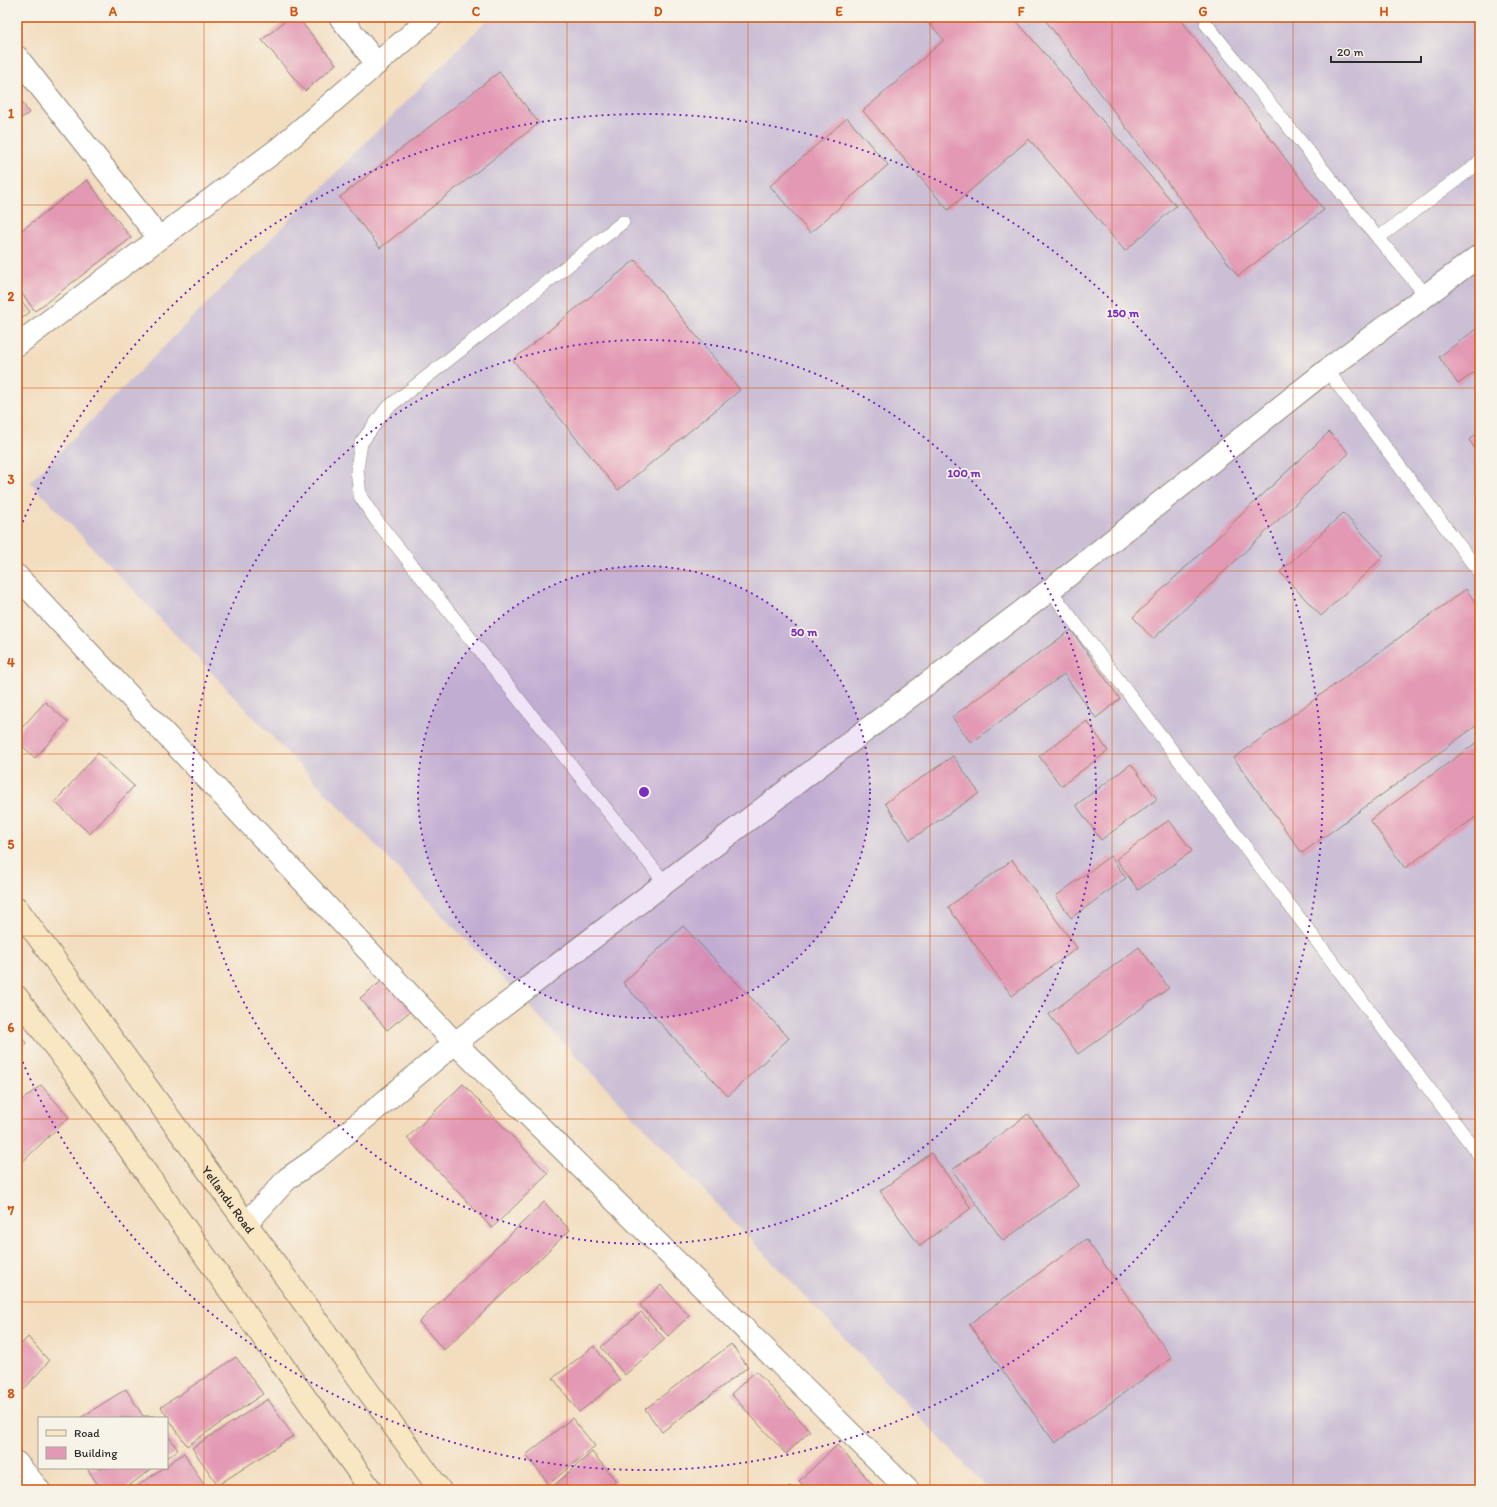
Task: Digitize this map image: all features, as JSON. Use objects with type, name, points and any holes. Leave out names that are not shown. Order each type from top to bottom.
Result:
[{"type":"main road","name":"Yellandu Road","points":[[17,908],[440,1490]]},
{"type":"main road","points":[[17,997],[86,1088],[371,1490]]},
{"type":"street","points":[[340,17],[377,64]]},
{"type":"street","points":[[17,345],[278,149],[431,17]]},
{"type":"street","points":[[17,57],[159,238]]},
{"type":"street","points":[[247,1223],[288,1178],[317,1158],[455,1043],[1050,590],[1326,370],[1480,255]]},
{"type":"street","points":[[17,576],[455,1043],[908,1490]]},
{"type":"street","points":[[17,1463],[39,1490]]},
{"type":"lane","points":[[1206,24],[1378,238],[1426,295]]},
{"type":"lane","points":[[1378,238],[1480,162]]},
{"type":"lane","points":[[623,222],[386,409],[361,443],[357,469],[360,496],[376,520],[665,883]]},
{"type":"lane","points":[[1326,370],[1480,573]]},
{"type":"lane","points":[[1050,590],[1480,1156]]},
{"type":"shaded area","points":[[490,17],[1480,17],[1480,1490],[989,1490],[30,482]]},
{"type":"building","points":[[290,17],[297,17],[336,64],[305,91],[262,40]]},
{"type":"building","points":[[924,17],[1013,17],[1176,206],[1125,251],[1029,139],[948,210],[863,111],[944,40]]},
{"type":"building","points":[[1043,17],[1179,17],[1324,210],[1238,276]]},
{"type":"building","points":[[499,72],[539,123],[380,248],[340,197]]},
{"type":"building","points":[[17,94],[29,113],[17,121]]},
{"type":"building","points":[[847,118],[888,165],[810,233],[770,186]]},
{"type":"building","points":[[87,180],[131,238],[35,311],[17,287],[17,234]]},
{"type":"building","points":[[635,260],[740,390],[618,490],[513,360]]},
{"type":"building","points":[[17,295],[30,312],[17,322]]},
{"type":"building","points":[[1480,326],[1480,368],[1458,384],[1439,357]]},
{"type":"building","points":[[1480,431],[1480,456],[1469,440]]},
{"type":"building","points":[[1329,432],[1349,453],[1153,639],[1133,617]]},
{"type":"building","points":[[1343,513],[1384,556],[1321,616],[1280,572]]},
{"type":"building","points":[[1466,589],[1480,609],[1480,723],[1302,853],[1234,758]]},
{"type":"building","points":[[1071,630],[1120,699],[1096,718],[1064,674],[971,743],[952,717]]},
{"type":"building","points":[[45,702],[68,722],[35,758],[17,741],[17,733]]},
{"type":"building","points":[[1087,721],[1108,751],[1061,786],[1039,756]]},
{"type":"building","points":[[1480,740],[1480,814],[1405,868],[1370,820]]},
{"type":"building","points":[[98,753],[134,786],[90,834],[55,802]]},
{"type":"building","points":[[953,756],[979,793],[910,840],[885,803]]},
{"type":"building","points":[[1131,764],[1157,799],[1101,840],[1076,805]]},
{"type":"building","points":[[1169,820],[1192,851],[1138,890],[1116,859]]},
{"type":"building","points":[[1110,856],[1126,878],[1071,918],[1056,896]]},
{"type":"building","points":[[1012,860],[1077,948],[1012,996],[948,907]]},
{"type":"building","points":[[683,926],[789,1038],[728,1096],[623,983]]},
{"type":"building","points":[[1139,947],[1169,988],[1078,1054],[1049,1014]]},
{"type":"building","points":[[387,977],[413,1009],[387,1030],[360,998]]},
{"type":"building","points":[[17,1032],[27,1044],[17,1052]]},
{"type":"building","points":[[463,1084],[548,1174],[492,1228],[407,1138]]},
{"type":"building","points":[[41,1085],[69,1117],[17,1167],[17,1104]]},
{"type":"building","points":[[1028,1114],[1079,1185],[1003,1241],[952,1170]]},
{"type":"building","points":[[931,1153],[971,1208],[920,1246],[880,1191]]},
{"type":"building","points":[[544,1202],[570,1230],[444,1350],[419,1322]]},
{"type":"building","points":[[1086,1239],[1172,1358],[1055,1443],[969,1324]]},
{"type":"building","points":[[661,1285],[689,1316],[668,1336],[640,1305]]},
{"type":"building","points":[[641,1312],[665,1339],[625,1375],[601,1347]]},
{"type":"building","points":[[28,1337],[49,1361],[17,1397],[17,1348]]},
{"type":"building","points":[[731,1344],[748,1367],[662,1432],[645,1409]]},
{"type":"building","points":[[594,1346],[620,1380],[579,1412],[553,1378]]},
{"type":"building","points":[[236,1357],[263,1394],[187,1446],[161,1407]]},
{"type":"building","points":[[756,1371],[810,1431],[786,1454],[731,1394]]},
{"type":"building","points":[[126,1389],[143,1416],[155,1417],[82,1417]]},
{"type":"building","points":[[268,1399],[293,1436],[218,1485],[192,1448]]},
{"type":"building","points":[[572,1418],[595,1446],[549,1484],[526,1455]]},
{"type":"building","points":[[168,1435],[178,1450],[168,1457]]},
{"type":"building","points":[[837,1445],[875,1487],[871,1490],[808,1490],[799,1481]]},
{"type":"building","points":[[592,1452],[616,1481],[606,1490],[549,1490]]},
{"type":"building","points":[[184,1453],[207,1490],[132,1490],[162,1469],[168,1469],[168,1464]]},
{"type":"building","points":[[88,1469],[152,1469],[123,1490],[101,1490]]},
{"type":"building","points":[[790,1486],[794,1490],[785,1490]]}]
